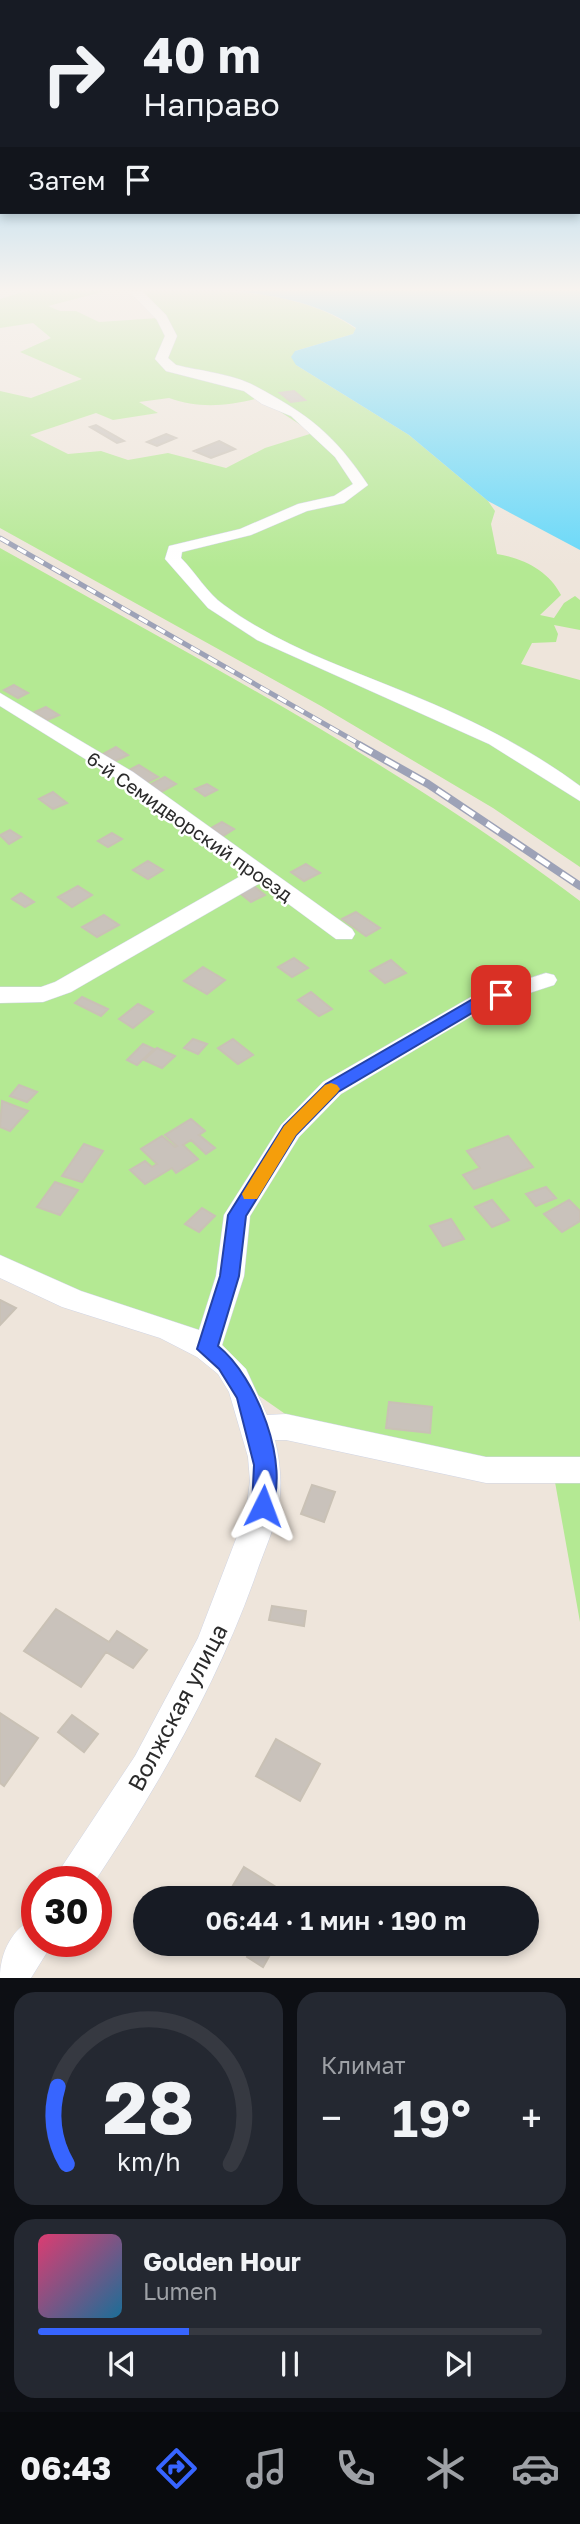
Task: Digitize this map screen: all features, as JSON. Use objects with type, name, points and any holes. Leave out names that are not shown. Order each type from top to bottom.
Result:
[{"type":"street","points":[[233,383],[248,387],[267,401],[296,412],[340,454],[361,485],[339,500],[303,507],[245,532],[175,549],[173,559],[217,608],[261,635],[510,746],[553,772],[580,795]]},
{"type":"street","name":"6-й Семидворский проезд","points":[[0,698],[126,776],[258,875],[344,934]]},
{"type":"street","points":[[0,995],[43,994],[63,987],[258,875]]},
{"type":"street","points":[[0,1266],[74,1299],[111,1308],[217,1356],[237,1215],[290,1131],[332,1088],[479,1002],[547,980]]},
{"type":"street","name":"Волжская улица","points":[[84,1866],[125,1806],[185,1702],[228,1609],[263,1506],[265,1465],[257,1428],[246,1395],[217,1356]]},
{"type":"street","points":[[257,1428],[286,1427],[486,1470],[580,1470]]},
{"type":"street","points":[[8,1978],[22,1957]]},
{"type":"green space","points":[[70,383],[326,383],[409,435],[488,501],[495,511],[491,524],[497,554],[534,567],[550,579],[561,595],[540,615],[554,618],[564,603],[575,596],[580,600],[580,630],[554,625],[558,634],[556,642],[532,643],[521,664],[580,680],[580,867],[493,808],[321,706],[0,528],[0,391],[31,398]],"holes":[[[169,398],[192,404],[214,405],[259,398],[313,433],[265,448],[226,468],[168,453],[128,460],[101,451],[68,454],[30,435],[96,413],[113,420],[158,413],[139,402]]]},
{"type":"green space","points":[[0,548],[222,672],[369,759],[511,851],[580,901],[580,1622],[555,1482],[484,1462],[291,1418],[258,1395],[220,1341],[78,1293],[0,1256],[0,997],[44,998],[250,883],[264,884],[0,693]]},
{"type":"green space","points":[[0,700],[123,778],[245,869],[242,876],[116,953],[39,991],[0,991]]},
{"type":"water","points":[[326,383],[580,383],[580,550],[488,501],[409,435]]},
{"type":"building","points":[[294,391],[305,400],[291,402],[280,393]]},
{"type":"building","points":[[96,425],[124,441],[117,443],[90,427]]},
{"type":"building","points":[[166,434],[176,438],[157,446],[147,442]]},
{"type":"building","points":[[219,441],[235,449],[211,458],[194,451]]},
{"type":"building","points":[[14,685],[28,693],[18,698],[4,690]]},
{"type":"building","points":[[46,707],[59,715],[47,720],[35,712]]},
{"type":"building","points":[[116,747],[128,755],[115,761],[103,754]]},
{"type":"building","points":[[139,765],[158,777],[146,783],[127,771]]},
{"type":"building","points":[[165,777],[176,784],[161,792],[149,785]]},
{"type":"building","points":[[207,784],[217,790],[205,796],[195,789]]},
{"type":"building","points":[[53,792],[67,803],[53,809],[39,799]]},
{"type":"building","points":[[222,822],[234,829],[223,836],[211,828]]},
{"type":"building","points":[[10,830],[21,837],[9,844],[0,835]]},
{"type":"building","points":[[112,833],[122,839],[108,847],[98,841]]},
{"type":"building","points":[[148,861],[163,870],[148,879],[133,870]]},
{"type":"building","points":[[306,864],[320,873],[304,881],[291,872]]},
{"type":"building","points":[[251,884],[265,895],[251,902],[237,891]]},
{"type":"building","points":[[78,886],[92,895],[72,907],[58,897]]},
{"type":"building","points":[[21,893],[34,902],[25,907],[12,899]]},
{"type":"building","points":[[356,912],[380,928],[366,936],[342,919]]},
{"type":"building","points":[[104,915],[119,925],[97,937],[82,927]]},
{"type":"building","points":[[294,958],[308,968],[292,977],[278,967]]},
{"type":"building","points":[[391,960],[406,973],[385,983],[370,971]]},
{"type":"building","points":[[203,967],[225,980],[207,994],[184,981]]},
{"type":"building","points":[[311,992],[332,1009],[319,1016],[298,1000]]},
{"type":"building","points":[[82,997],[108,1009],[101,1016],[75,1003]]},
{"type":"building","points":[[138,1004],[153,1012],[133,1028],[119,1019]]},
{"type":"building","points":[[193,1039],[207,1044],[198,1054],[184,1048]]},
{"type":"building","points":[[233,1039],[253,1055],[238,1064],[218,1048]]},
{"type":"building","points":[[143,1044],[154,1049],[137,1065],[127,1060]]},
{"type":"building","points":[[157,1048],[175,1056],[162,1068],[144,1060]]},
{"type":"building","points":[[19,1085],[37,1092],[27,1102],[10,1096]]},
{"type":"building","points":[[2,1101],[28,1111],[10,1131],[0,1127]]},
{"type":"building","points":[[191,1119],[205,1131],[199,1135],[215,1148],[206,1154],[191,1140],[183,1145],[198,1159],[176,1173],[172,1168],[145,1184],[130,1170],[145,1161],[152,1167],[157,1164],[141,1149],[162,1136],[177,1146],[165,1135]]},
{"type":"building","points":[[508,1136],[533,1167],[474,1189],[463,1175],[480,1168],[467,1151]]},
{"type":"building","points":[[84,1144],[103,1151],[82,1182],[62,1176]]},
{"type":"building","points":[[55,1182],[78,1190],[60,1215],[37,1207]]},
{"type":"building","points":[[546,1187],[556,1198],[536,1206],[526,1194]]},
{"type":"building","points":[[492,1200],[509,1220],[492,1227],[475,1207]]},
{"type":"building","points":[[569,1200],[580,1211],[580,1221],[562,1232],[544,1214]]},
{"type":"building","points":[[202,1208],[215,1216],[199,1232],[185,1224]]},
{"type":"building","points":[[451,1219],[464,1239],[443,1246],[430,1226]]},
{"type":"building","points":[[0,1300],[16,1308],[0,1325]]},
{"type":"building","points":[[389,1402],[432,1407],[430,1433],[386,1428]]},
{"type":"building","points":[[312,1485],[335,1492],[324,1522],[301,1514]]},
{"type":"building","points":[[272,1606],[306,1611],[304,1626],[269,1620]]},
{"type":"building","points":[[56,1609],[109,1642],[117,1631],[147,1650],[133,1668],[106,1652],[81,1687],[24,1651]]},
{"type":"building","points":[[0,1713],[38,1738],[4,1786],[0,1783]]},
{"type":"building","points":[[72,1715],[98,1734],[84,1752],[58,1732]]},
{"type":"building","points":[[276,1739],[320,1764],[300,1801],[256,1776]]},
{"type":"building","points":[[244,1867],[274,1886],[233,1886]]},
{"type":"building","points":[[248,1956],[269,1956],[263,1967]]},
{"type":"railway","points":[[0,538],[363,746]]},
{"type":"railway","points":[[359,745],[428,784],[580,886]]},
{"type":"slow traffic","points":[[251,1194],[290,1131],[331,1089]]},
{"type":"route","points":[[263,1506],[265,1465],[246,1395],[226,1364],[207,1349],[230,1276],[237,1215],[290,1131],[332,1088],[479,1002],[501,995]]}]
